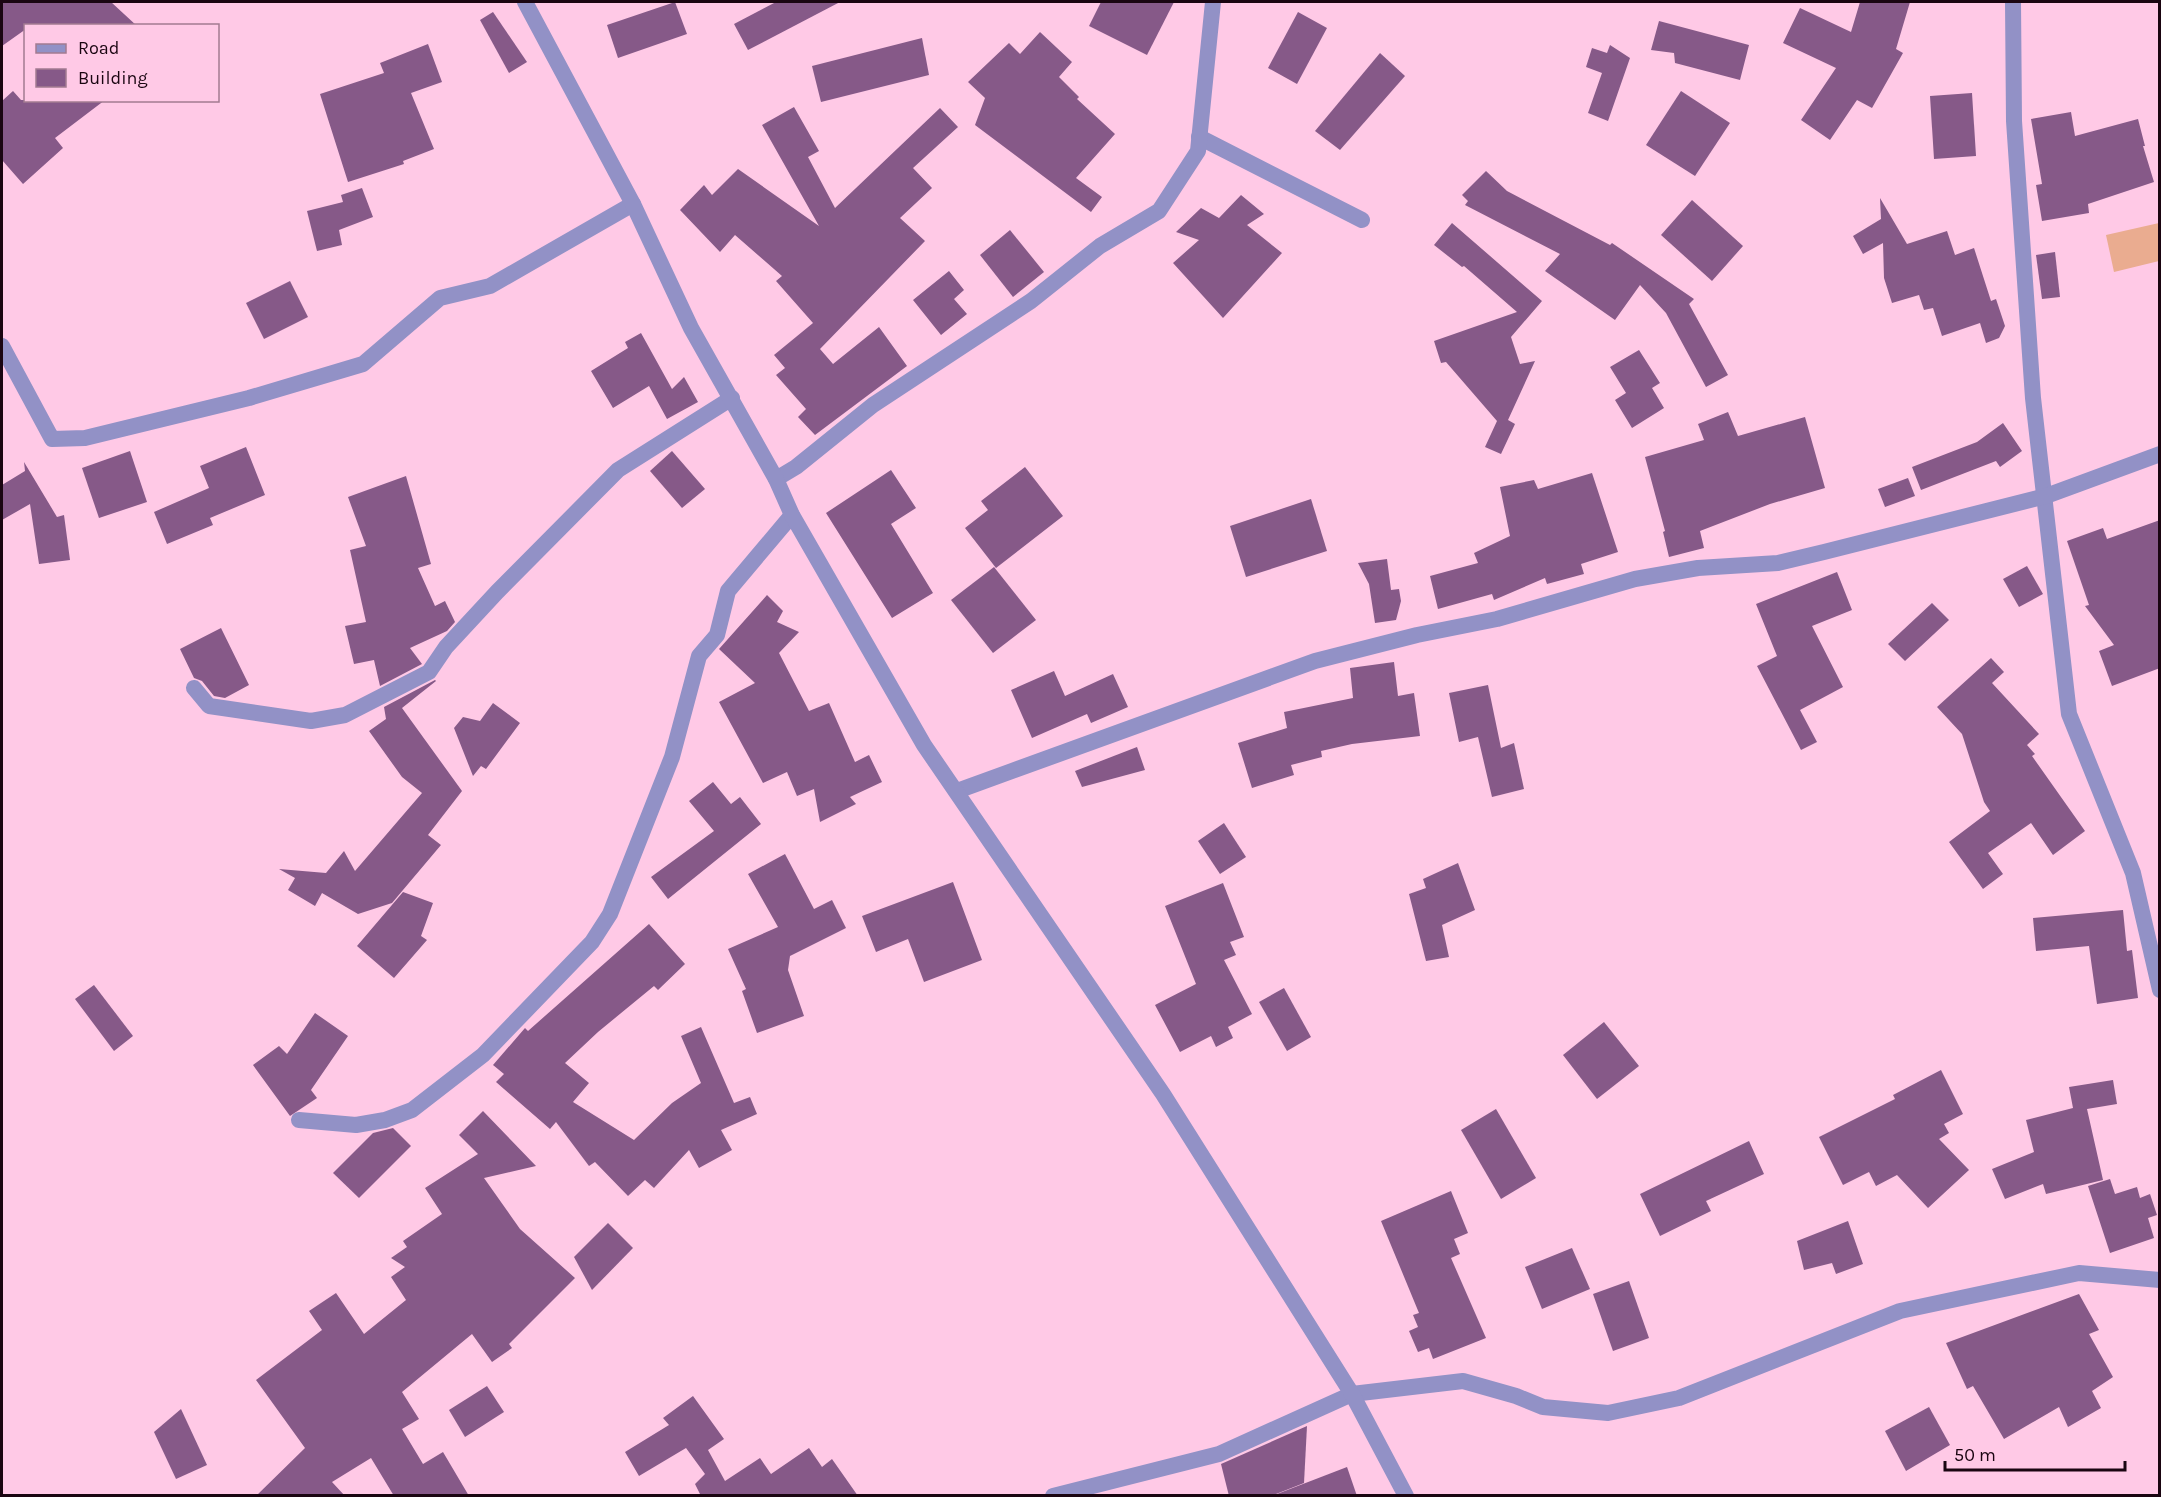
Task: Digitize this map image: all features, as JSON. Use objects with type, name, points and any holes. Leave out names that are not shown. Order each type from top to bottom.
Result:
[{"type":"street","points":[[525,2],[633,204],[691,328],[776,479],[792,515],[924,745],[1163,1094],[1352,1394],[1406,1496]]},
{"type":"street","points":[[776,479],[796,467],[873,405],[1031,301],[1100,246],[1160,211],[1198,151],[1213,2]]},
{"type":"street","points":[[2013,2],[2014,121],[2033,398],[2046,496],[2069,714],[2133,873],[2160,990]]},
{"type":"street","points":[[1199,137],[1362,220]]},
{"type":"street","points":[[2,346],[52,439],[84,438],[249,398],[363,364],[440,298],[490,286],[633,204]]},
{"type":"street","points":[[194,688],[209,706],[311,721],[345,715],[429,672],[446,647],[497,592],[618,470],[732,399]]},
{"type":"street","points":[[957,791],[1315,662],[1417,635],[1497,619],[1635,579],[1698,568],[1778,563],[2046,496],[2160,454]]},
{"type":"street","points":[[299,1120],[356,1125],[385,1120],[412,1110],[483,1055],[592,942],[614,905],[672,758],[699,656],[717,635],[728,591],[792,515]]},
{"type":"street","points":[[1053,1496],[1219,1454],[1352,1394],[1463,1381],[1516,1396],[1543,1407],[1608,1413],[1679,1398],[1900,1311],[2079,1273],[2160,1280]]},
{"type":"shaded area","points":[[2159,223],[2159,261],[2114,272],[2106,235]]},
{"type":"building","points":[[2,2],[111,2],[135,24],[24,24],[24,30],[2,46]]},
{"type":"building","points":[[675,2],[687,34],[618,58],[607,25]]},
{"type":"building","points":[[776,2],[840,2],[748,50],[734,24]]},
{"type":"building","points":[[1101,2],[1174,2],[1147,55],[1089,26]]},
{"type":"building","points":[[1860,2],[1910,2],[1896,49],[1903,53],[1872,108],[1857,100],[1830,140],[1801,120],[1836,68],[1783,43],[1800,8],[1851,32]]},
{"type":"building","points":[[493,12],[527,62],[509,73],[480,20]]},
{"type":"building","points":[[1298,12],[1327,28],[1297,84],[1268,68]]},
{"type":"building","points":[[1659,21],[1749,45],[1740,80],[1675,63],[1674,53],[1651,50]]},
{"type":"building","points":[[1040,32],[1072,62],[1059,77],[1079,97],[1077,99],[1115,134],[1076,178],[1102,197],[1091,212],[975,125],[985,98],[968,82],[1009,43],[1020,54]]},
{"type":"building","points":[[922,38],[929,75],[821,102],[812,66]]},
{"type":"building","points":[[428,44],[442,82],[411,93],[434,149],[403,161],[404,164],[348,182],[320,94],[384,73],[380,63]]},
{"type":"building","points":[[1610,45],[1630,58],[1608,121],[1588,113],[1602,73],[1586,67],[1592,48],[1607,53]]},
{"type":"building","points":[[1380,53],[1405,76],[1340,150],[1315,131]]},
{"type":"building","points":[[13,91],[24,102],[102,102],[55,138],[63,148],[23,184],[2,160],[2,101]]},
{"type":"building","points":[[1681,91],[1730,123],[1695,176],[1646,145]]},
{"type":"building","points":[[1972,93],[1976,156],[1934,159],[1930,96]]},
{"type":"building","points":[[794,107],[819,151],[808,157],[835,208],[940,108],[958,127],[913,168],[932,188],[900,218],[925,241],[820,349],[833,364],[879,327],[907,366],[815,435],[798,417],[806,409],[776,375],[785,368],[774,355],[813,323],[776,281],[782,276],[735,235],[720,252],[680,210],[704,185],[712,195],[738,169],[819,226],[762,125]]},
{"type":"building","points":[[2071,112],[2075,136],[2138,119],[2145,146],[2143,146],[2154,182],[2088,204],[2089,213],[2042,221],[2036,185],[2042,184],[2031,119]]},
{"type":"building","points":[[1486,171],[1507,191],[1610,245],[1612,243],[1694,299],[1689,304],[1728,375],[1706,387],[1666,313],[1640,285],[1615,320],[1545,271],[1560,254],[1465,205],[1468,201],[1462,195]]},
{"type":"building","points":[[362,188],[373,217],[339,230],[342,245],[317,251],[307,211],[343,202],[341,195]]},
{"type":"building","points":[[1241,195],[1264,214],[1247,225],[1282,253],[1223,318],[1173,263],[1199,240],[1176,232],[1201,208],[1219,218]]},
{"type":"building","points":[[1880,198],[1907,244],[1947,231],[1955,255],[1974,248],[1991,301],[1996,299],[2005,326],[1999,338],[1986,343],[1980,323],[1942,336],[1933,308],[1924,310],[1919,295],[1892,303],[1884,278],[1883,243],[1863,254],[1853,236],[1881,219]]},
{"type":"building","points":[[1692,200],[1743,246],[1712,281],[1661,235]]},
{"type":"building","points":[[1452,223],[1542,301],[1511,337],[1520,364],[1535,361],[1508,420],[1515,424],[1501,454],[1485,447],[1497,421],[1446,362],[1441,363],[1434,341],[1517,312],[1464,266],[1462,267],[1434,245]]},
{"type":"building","points":[[1010,230],[1044,272],[1013,297],[980,255]]},
{"type":"building","points":[[2055,252],[2060,297],[2042,299],[2036,255]]},
{"type":"building","points":[[949,271],[964,290],[954,299],[967,314],[941,335],[913,300]]},
{"type":"building","points":[[290,281],[308,317],[264,339],[246,303]]},
{"type":"building","points":[[641,333],[672,389],[684,377],[698,402],[667,419],[649,386],[613,408],[591,371],[628,348],[625,342]]},
{"type":"building","points":[[1639,350],[1660,383],[1652,388],[1664,408],[1632,428],[1615,400],[1626,393],[1610,367]]},
{"type":"building","points":[[1728,412],[1738,436],[1805,417],[1825,488],[1770,504],[1700,531],[1704,548],[1669,557],[1663,532],[1665,531],[1645,457],[1704,440],[1698,424]]},
{"type":"building","points":[[2003,423],[2022,451],[2000,467],[1996,461],[1921,490],[1912,467],[1977,442]]},
{"type":"building","points":[[246,447],[265,495],[210,518],[213,525],[167,544],[154,512],[209,488],[200,466]]},
{"type":"building","points":[[130,451],[147,502],[99,518],[82,468]]},
{"type":"building","points":[[672,451],[705,489],[682,508],[650,471]]},
{"type":"building","points":[[24,462],[57,517],[64,515],[70,560],[39,564],[30,504],[2,520],[2,485],[25,471]]},
{"type":"building","points":[[1025,467],[1063,516],[996,568],[965,528],[988,510],[981,501]]},
{"type":"building","points":[[891,470],[916,508],[891,524],[933,593],[892,618],[826,513]]},
{"type":"building","points":[[1592,473],[1618,552],[1581,564],[1584,574],[1547,584],[1545,578],[1494,600],[1492,594],[1438,609],[1430,576],[1478,563],[1474,553],[1510,536],[1500,487],[1534,480],[1538,489]]},
{"type":"building","points":[[406,476],[431,564],[418,568],[435,606],[445,601],[455,622],[447,631],[410,648],[422,664],[380,686],[374,660],[354,664],[345,626],[366,622],[350,550],[366,546],[348,497]]},
{"type":"building","points":[[1908,478],[1915,496],[1885,507],[1878,489]]},
{"type":"building","points":[[1311,499],[1327,551],[1246,577],[1230,526]]},
{"type":"building","points":[[2160,520],[2160,668],[2112,686],[2099,651],[2114,645],[2085,606],[2089,605],[2067,541],[2103,528],[2107,539]]},
{"type":"building","points":[[1387,559],[1391,590],[1399,589],[1401,601],[1396,620],[1375,623],[1369,584],[1358,563]]},
{"type":"building","points":[[2027,566],[2043,594],[2019,607],[2003,579]]},
{"type":"building","points":[[994,567],[1036,620],[993,653],[951,600]]},
{"type":"building","points":[[1837,572],[1852,610],[1812,626],[1843,687],[1800,710],[1817,742],[1801,750],[1757,666],[1777,656],[1756,604]]},
{"type":"building","points":[[767,595],[783,611],[777,622],[799,632],[779,653],[809,711],[829,703],[855,762],[869,755],[882,782],[850,797],[856,804],[820,822],[814,789],[797,796],[787,772],[763,783],[719,702],[755,683],[719,649]]},
{"type":"building","points":[[1932,603],[1949,620],[1905,661],[1888,644]]},
{"type":"building","points":[[221,628],[249,685],[225,698],[214,696],[202,681],[194,678],[180,649]]},
{"type":"building","points":[[1991,658],[2004,672],[1992,683],[2039,734],[2027,745],[2035,754],[2032,756],[2085,831],[2053,855],[2031,823],[1988,853],[2003,874],[1983,889],[1949,842],[1990,811],[1984,802],[1962,734],[1937,707]]},
{"type":"building","points":[[1394,662],[1398,696],[1414,693],[1420,736],[1352,744],[1321,751],[1322,757],[1291,765],[1294,775],[1252,788],[1238,743],[1287,728],[1284,712],[1353,698],[1350,668]]},
{"type":"building","points":[[1054,671],[1065,696],[1113,674],[1128,707],[1091,723],[1087,714],[1032,738],[1011,690]]},
{"type":"building","points":[[435,680],[402,708],[462,791],[428,835],[441,845],[392,903],[358,914],[322,893],[315,906],[288,890],[295,878],[279,869],[326,873],[344,851],[355,871],[422,793],[402,777],[369,731],[386,719],[384,707]]},
{"type":"building","points":[[1488,685],[1501,748],[1514,743],[1524,789],[1492,797],[1478,737],[1459,742],[1449,693]]},
{"type":"building","points":[[493,703],[520,723],[486,769],[481,766],[473,776],[454,728],[463,717],[480,721]]},
{"type":"building","points":[[1137,747],[1145,770],[1082,787],[1075,771]]},
{"type":"building","points":[[713,782],[731,804],[740,797],[761,824],[668,899],[651,877],[714,831],[689,801]]},
{"type":"building","points":[[1224,823],[1246,857],[1220,874],[1198,841]]},
{"type":"building","points":[[785,854],[814,909],[832,900],[846,928],[790,956],[788,970],[804,1016],[757,1033],[742,991],[746,989],[728,949],[778,927],[748,874]]},
{"type":"building","points":[[1458,863],[1475,910],[1442,925],[1449,957],[1426,961],[1409,894],[1426,888],[1423,879]]},
{"type":"building","points":[[953,882],[982,960],[924,982],[908,939],[876,952],[862,916]]},
{"type":"building","points":[[1223,883],[1244,937],[1230,942],[1236,955],[1224,960],[1252,1014],[1228,1027],[1233,1038],[1216,1047],[1211,1036],[1180,1052],[1155,1005],[1196,984],[1165,906]]},
{"type":"building","points":[[403,892],[433,903],[421,936],[427,940],[394,978],[357,946]]},
{"type":"building","points":[[2123,910],[2127,951],[2132,950],[2138,998],[2097,1004],[2089,946],[2036,951],[2033,918]]},
{"type":"building","points":[[649,924],[685,964],[658,990],[654,986],[598,1032],[565,1063],[589,1083],[573,1102],[634,1140],[672,1103],[701,1083],[681,1036],[701,1027],[734,1103],[750,1097],[757,1114],[721,1130],[732,1150],[699,1168],[689,1150],[654,1188],[645,1180],[628,1196],[595,1162],[589,1166],[556,1122],[550,1129],[496,1082],[504,1074],[493,1065],[525,1028],[528,1031]]},
{"type":"building","points":[[94,985],[133,1036],[114,1051],[75,999]]},
{"type":"building","points":[[1284,988],[1311,1037],[1287,1051],[1259,1002]]},
{"type":"building","points":[[315,1013],[348,1036],[311,1090],[317,1098],[290,1116],[253,1065],[279,1046],[287,1054]]},
{"type":"building","points":[[1604,1022],[1639,1066],[1597,1099],[1563,1055]]},
{"type":"building","points":[[1941,1070],[1963,1114],[1944,1124],[1949,1133],[1939,1139],[1969,1170],[1928,1208],[1897,1175],[1876,1186],[1869,1172],[1843,1185],[1819,1137],[1895,1099],[1893,1095]]},
{"type":"building","points":[[2113,1080],[2117,1104],[2087,1109],[2103,1180],[2046,1194],[2043,1184],[2005,1199],[1992,1169],[2034,1152],[2026,1120],[2073,1108],[2069,1087]]},
{"type":"building","points":[[1496,1109],[1536,1178],[1501,1199],[1461,1130]]},
{"type":"building","points":[[483,1111],[536,1166],[484,1178],[520,1229],[575,1278],[509,1344],[512,1348],[492,1362],[472,1334],[402,1392],[419,1419],[402,1429],[423,1464],[443,1452],[469,1496],[394,1496],[371,1458],[332,1482],[345,1496],[256,1496],[305,1448],[256,1380],[322,1330],[309,1311],[336,1293],[364,1334],[406,1300],[391,1277],[405,1267],[391,1258],[407,1247],[403,1241],[442,1214],[425,1188],[478,1154],[459,1135]]},
{"type":"building","points":[[393,1128],[411,1146],[359,1198],[333,1173],[373,1133]]},
{"type":"building","points":[[1749,1141],[1764,1174],[1706,1201],[1711,1211],[1660,1236],[1640,1194]]},
{"type":"building","points":[[2110,1179],[2115,1194],[2137,1187],[2140,1198],[2150,1194],[2157,1215],[2148,1218],[2154,1238],[2110,1253],[2088,1186]]},
{"type":"building","points":[[1451,1191],[1468,1233],[1454,1239],[1460,1254],[1451,1258],[1486,1338],[1433,1359],[1429,1348],[1418,1352],[1409,1331],[1418,1327],[1413,1315],[1419,1313],[1381,1221]]},
{"type":"building","points":[[1848,1221],[1863,1264],[1836,1274],[1832,1263],[1804,1270],[1797,1241]]},
{"type":"building","points":[[608,1223],[633,1248],[592,1290],[574,1257]]},
{"type":"building","points":[[1572,1248],[1590,1289],[1542,1309],[1525,1267]]},
{"type":"building","points":[[1629,1281],[1649,1338],[1613,1351],[1593,1294]]},
{"type":"building","points":[[2079,1294],[2099,1330],[2089,1334],[2113,1377],[2092,1391],[2101,1408],[2068,1427],[2059,1407],[2004,1439],[1973,1386],[1967,1389],[1946,1343]]},
{"type":"building","points":[[487,1386],[504,1412],[465,1437],[449,1410]]},
{"type":"building","points":[[693,1396],[724,1439],[708,1450],[725,1481],[760,1458],[771,1474],[809,1448],[822,1467],[832,1459],[858,1496],[701,1496],[695,1484],[705,1474],[686,1448],[639,1476],[625,1452],[669,1425],[663,1418]]},
{"type":"building","points":[[1929,1407],[1950,1445],[1906,1471],[1885,1431]]},
{"type":"building","points":[[181,1409],[207,1465],[176,1479],[154,1432]]},
{"type":"building","points":[[1307,1426],[1304,1483],[1271,1496],[1229,1496],[1221,1464]]},
{"type":"building","points":[[1347,1467],[1357,1496],[1277,1496],[1277,1494]]}]
